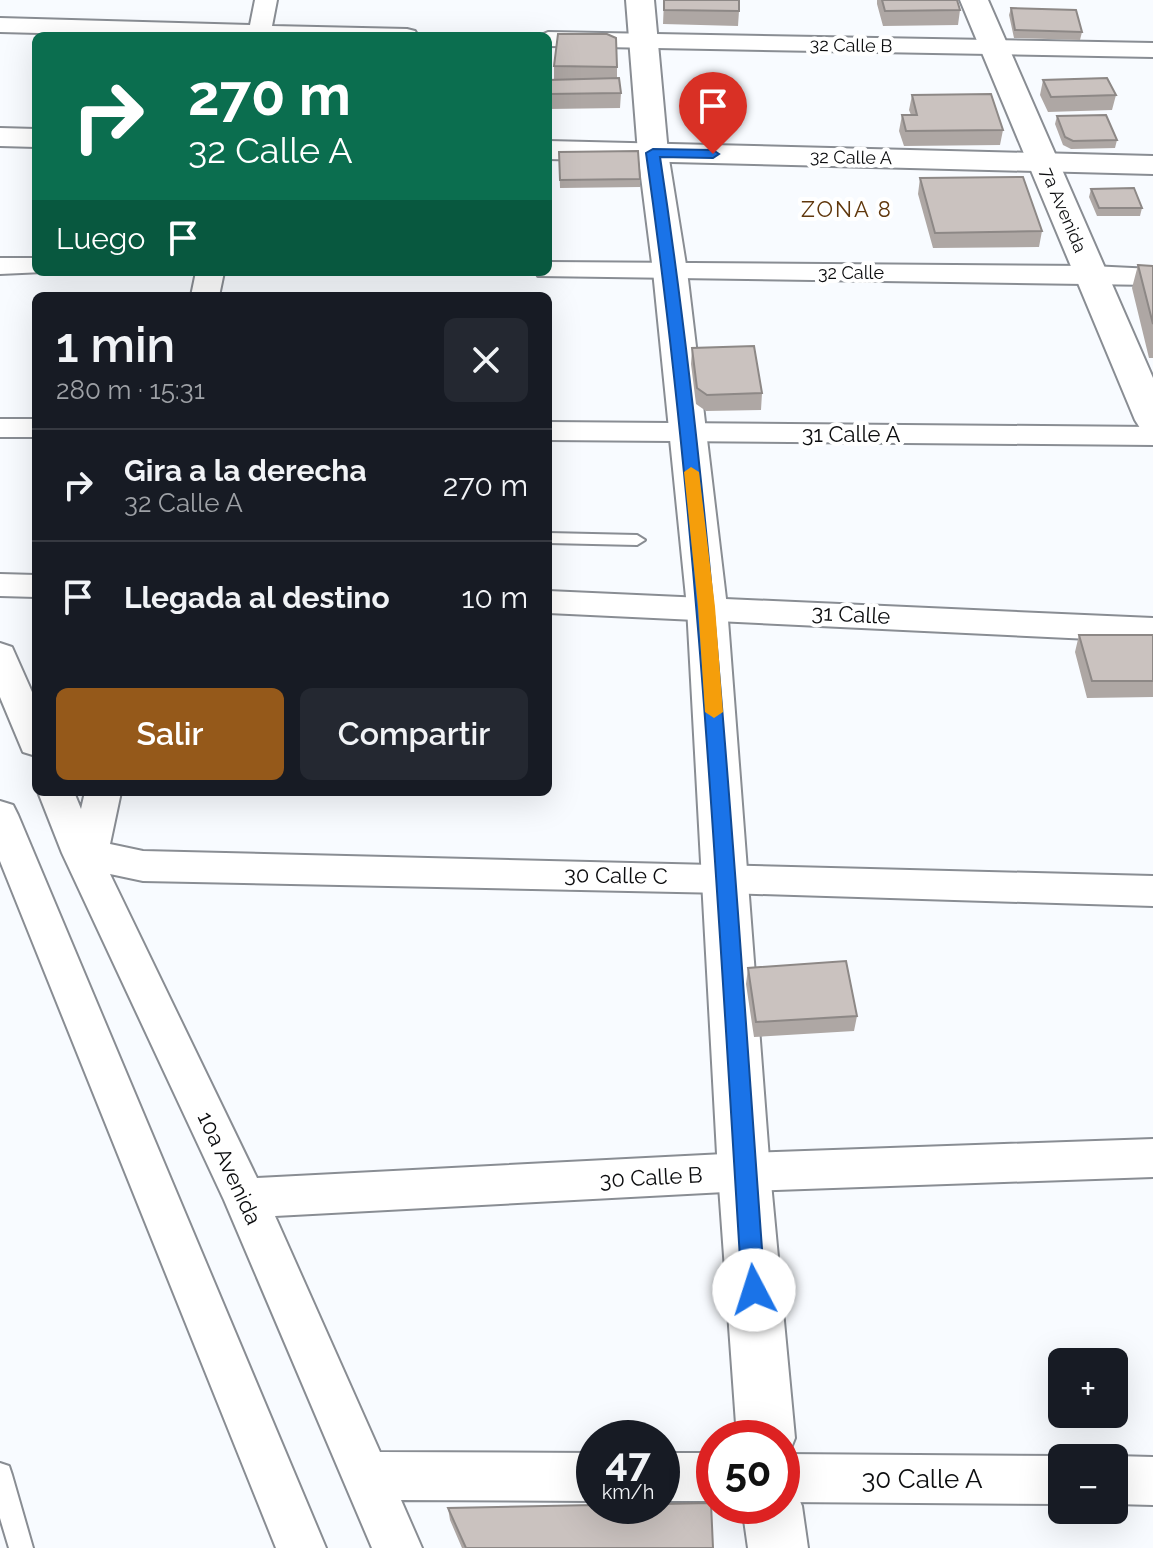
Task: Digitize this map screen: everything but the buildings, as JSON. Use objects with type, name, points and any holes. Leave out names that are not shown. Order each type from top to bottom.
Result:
[{"type":"main road","name":"7a Avenida","points":[[974,0],[1153,420]]},
{"type":"main road","points":[[641,20],[653,153],[670,271],[707,607],[744,1172],[765,1420]]},
{"type":"main road","points":[[0,137],[32,138]]},
{"type":"main road","name":"32 Calle A","points":[[552,150],[1153,165]]},
{"type":"main road","points":[[775,1524],[778,1548]]},
{"type":"street","points":[[260,32],[266,0]]},
{"type":"street","name":"32 Calle B","points":[[552,38],[641,20],[994,47],[1153,50]]},
{"type":"street","points":[[0,25],[200,32]]},
{"type":"street","points":[[0,266],[32,266]]},
{"type":"street","name":"32 Calle","points":[[552,270],[1153,277]]},
{"type":"street","points":[[0,428],[32,428]]},
{"type":"street","name":"31 Calle A","points":[[552,431],[1153,436]]},
{"type":"street","points":[[0,585],[32,586]]},
{"type":"street","name":"31 Calle","points":[[552,602],[1153,630]]},
{"type":"street","points":[[0,655],[32,733]]},
{"type":"street","name":"10a Avenida","points":[[58,796],[81,853],[245,1198],[397,1548]]},
{"type":"street","points":[[81,853],[93,841],[102,796]]},
{"type":"street","points":[[0,815],[301,1548]]},
{"type":"street","name":"30 Calle C","points":[[81,853],[143,866],[725,878],[1153,891]]},
{"type":"street","name":"30 Calle B","points":[[245,1198],[744,1172],[1153,1158]]},
{"type":"street","points":[[365,1476],[576,1477]]},
{"type":"street","name":"30 Calle A","points":[[800,1478],[1048,1480]]},
{"type":"street","points":[[1128,1480],[1153,1481]]},
{"type":"lane","points":[[64,25],[94,32]]},
{"type":"lane","points":[[552,538],[637,540]]},
{"type":"lane","points":[[0,1475],[21,1548]]},
{"type":"slow traffic","points":[[691,472],[707,607],[714,712]]},
{"type":"district","name":"ZONA 8","points":[[847,209]]},
{"type":"route","points":[[713,154],[653,153],[670,271],[707,607],[754,1290]]}]
